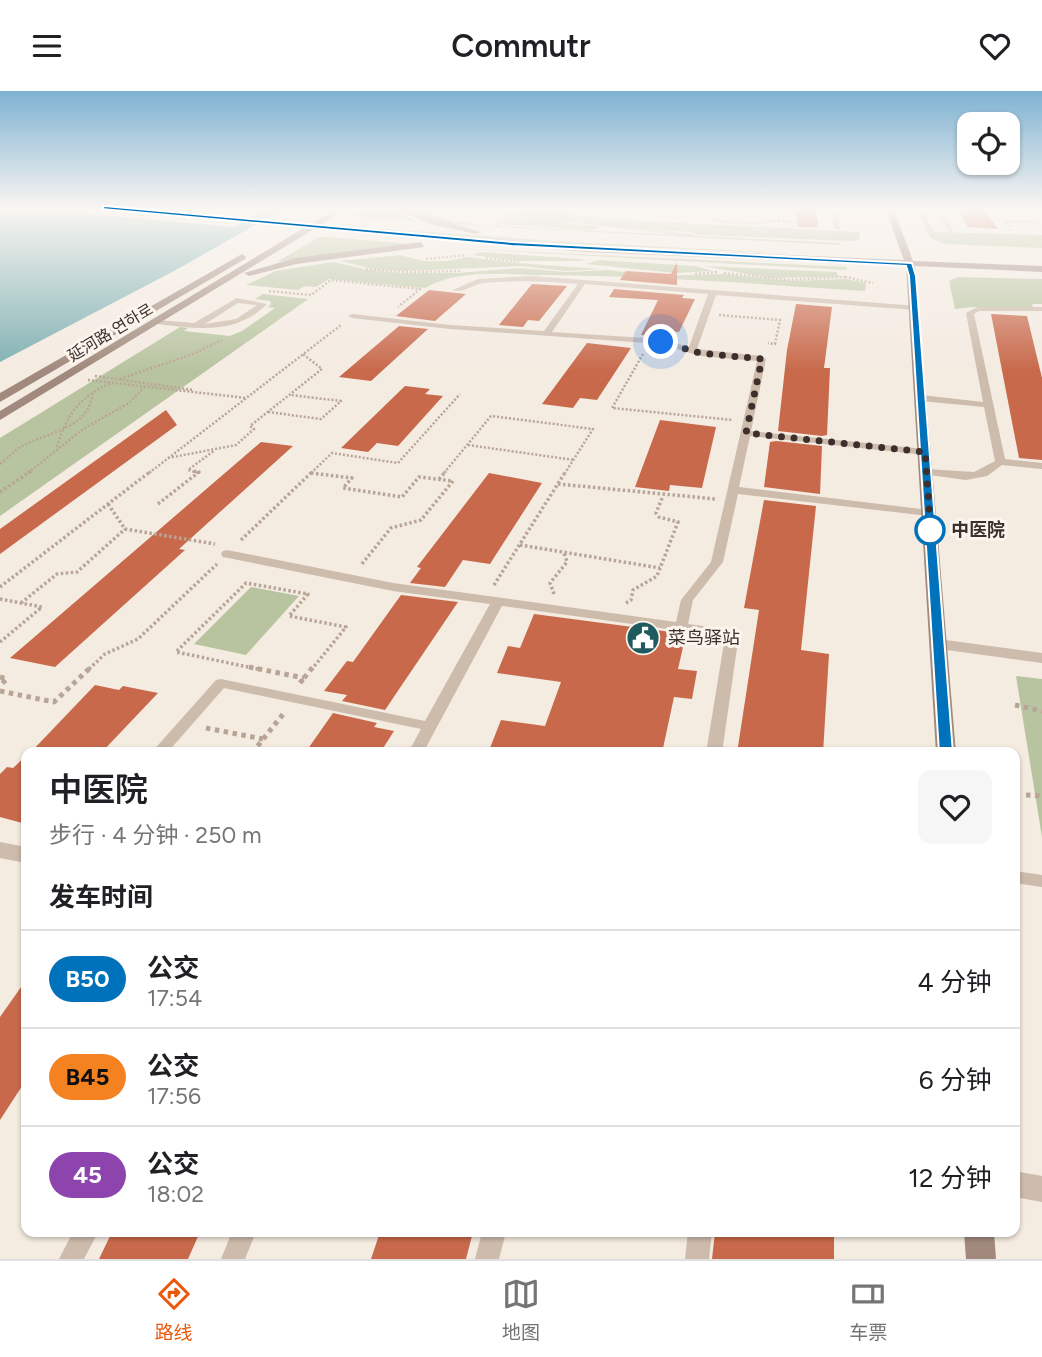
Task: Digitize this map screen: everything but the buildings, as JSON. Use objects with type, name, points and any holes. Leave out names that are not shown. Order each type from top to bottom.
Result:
[{"type":"main road","name":"延河路 연하로","points":[[0,398],[238,263]]},
{"type":"main road","name":"延河路 연하로","points":[[0,416],[226,282],[253,263]]},
{"type":"main road","points":[[226,282],[291,263]]},
{"type":"main road","points":[[908,263],[915,307],[946,747]]},
{"type":"main road","points":[[975,263],[1042,267]]},
{"type":"main road","points":[[979,1237],[981,1259]]},
{"type":"street","points":[[938,644],[1042,658]]},
{"type":"street","points":[[0,850],[21,854]]},
{"type":"street","points":[[1020,1185],[1042,1189]]},
{"type":"lane","points":[[457,290],[470,283],[489,279],[532,278],[915,307]]},
{"type":"lane","points":[[547,333],[584,281]]},
{"type":"lane","points":[[692,350],[713,291]]},
{"type":"lane","points":[[158,322],[196,326],[230,326],[263,304],[237,300],[196,326]]},
{"type":"lane","points":[[1000,462],[971,311],[1042,309]]},
{"type":"lane","points":[[352,316],[450,327],[650,341],[692,350],[762,359],[717,562],[687,600],[681,627]]},
{"type":"lane","points":[[921,398],[989,405]]},
{"type":"lane","points":[[747,427],[925,452]]},
{"type":"lane","points":[[1000,462],[1042,466]]},
{"type":"lane","points":[[926,472],[976,477],[992,470],[1000,462]]},
{"type":"lane","points":[[732,495],[929,513]]},
{"type":"lane","points":[[223,549],[349,579],[491,602],[732,634],[715,747]]},
{"type":"lane","points":[[418,747],[491,602]]},
{"type":"lane","points":[[163,747],[221,683],[429,726]]},
{"type":"lane","points":[[1020,878],[1042,881]]},
{"type":"lane","points":[[71,1259],[83,1237]]},
{"type":"lane","points":[[233,1259],[242,1237]]},
{"type":"lane","points":[[487,1259],[493,1237]]},
{"type":"lane","points":[[697,1259],[699,1237]]},
{"type":"path","points":[[707,268],[778,279],[845,277],[873,283]]},
{"type":"path","points":[[839,271],[845,277]]},
{"type":"path","points":[[261,290],[310,295],[331,280],[419,289],[390,314]]},
{"type":"path","points":[[705,314],[780,320],[775,344],[743,341],[739,357]]},
{"type":"path","points":[[0,587],[352,316]]},
{"type":"path","points":[[120,379],[209,347],[234,331],[230,326]]},
{"type":"path","points":[[650,341],[612,408],[747,427]]},
{"type":"path","points":[[167,459],[236,445],[254,429],[250,426],[322,369],[303,354]]},
{"type":"path","points":[[148,383],[152,367]]},
{"type":"path","points":[[94,376],[191,388],[194,391]]},
{"type":"path","points":[[87,380],[246,398]]},
{"type":"path","points":[[128,385],[134,381]]},
{"type":"path","points":[[56,449],[66,415],[93,391],[112,383]]},
{"type":"path","points":[[162,389],[167,385]]},
{"type":"path","points":[[0,492],[29,474],[56,449],[95,422],[138,397],[144,387]]},
{"type":"path","points":[[0,464],[21,447],[61,430],[91,408],[93,391]]},
{"type":"path","points":[[268,412],[321,419],[341,401],[290,395]]},
{"type":"path","points":[[439,479],[491,416],[593,429],[520,545],[491,602]]},
{"type":"path","points":[[468,445],[574,460]]},
{"type":"path","points":[[158,504],[199,472],[188,470],[215,449]]},
{"type":"path","points":[[311,473],[352,478],[343,488],[402,497],[419,477],[453,481],[421,520],[391,529],[349,579]]},
{"type":"path","points":[[558,484],[663,496],[732,495]]},
{"type":"path","points":[[617,606],[631,600],[633,590],[657,576],[678,522],[656,513],[663,496]]},
{"type":"path","points":[[108,504],[125,529],[223,549]]},
{"type":"path","points":[[21,603],[57,574],[77,572],[125,529]]},
{"type":"path","points":[[520,545],[660,568]]},
{"type":"path","points":[[562,600],[552,593],[550,583],[568,562],[564,553]]},
{"type":"path","points":[[257,747],[304,678],[346,627],[289,616],[308,594],[246,583],[176,652],[304,678]]},
{"type":"path","points":[[0,599],[42,607],[0,642]]},
{"type":"path","points":[[0,677],[7,678],[0,685]]},
{"type":"path","points":[[1015,705],[1042,711]]},
{"type":"path","points":[[184,724],[263,739]]},
{"type":"path","points":[[1026,795],[1042,796]]},
{"type":"green space","points":[[335,263],[400,273],[457,273],[519,268],[567,272],[609,270],[653,276],[723,274],[792,281],[846,279],[866,283],[865,291],[666,279],[500,274],[468,275],[425,288],[329,279],[316,287],[305,286],[298,290],[246,285],[276,271]]},
{"type":"green space","points":[[346,263],[512,263],[600,269],[567,271],[520,266],[405,271],[373,269]]},
{"type":"green space","points":[[639,263],[695,266],[713,271],[676,273],[586,264]]},
{"type":"green space","points":[[711,263],[846,267],[847,270]]},
{"type":"green space","points":[[704,266],[836,272],[840,277],[768,278]]},
{"type":"green space","points":[[958,277],[1042,279],[1042,304],[1032,304],[1033,307],[955,309],[949,281]]},
{"type":"green space","points":[[331,283],[0,516],[0,438],[180,327],[188,328],[184,331],[230,336],[275,308],[268,307],[270,301],[255,299],[263,294],[308,299]]},
{"type":"green space","points":[[251,587],[299,596],[246,655],[194,644]]},
{"type":"green space","points":[[1016,676],[1042,679],[1042,837]]},
{"type":"water","points":[[0,263],[189,263],[174,271],[0,362]]},
{"type":"bus line","name":"B50","points":[[877,263],[909,264],[913,276],[946,747]]},
{"type":"place","name":"中医院","points":[[930,530]]},
{"type":"place","name":"菜鸟驿站","points":[[643,638]]},
{"type":"route","points":[[661,342],[710,355],[762,359],[746,433],[925,452],[931,534],[930,530]]}]
